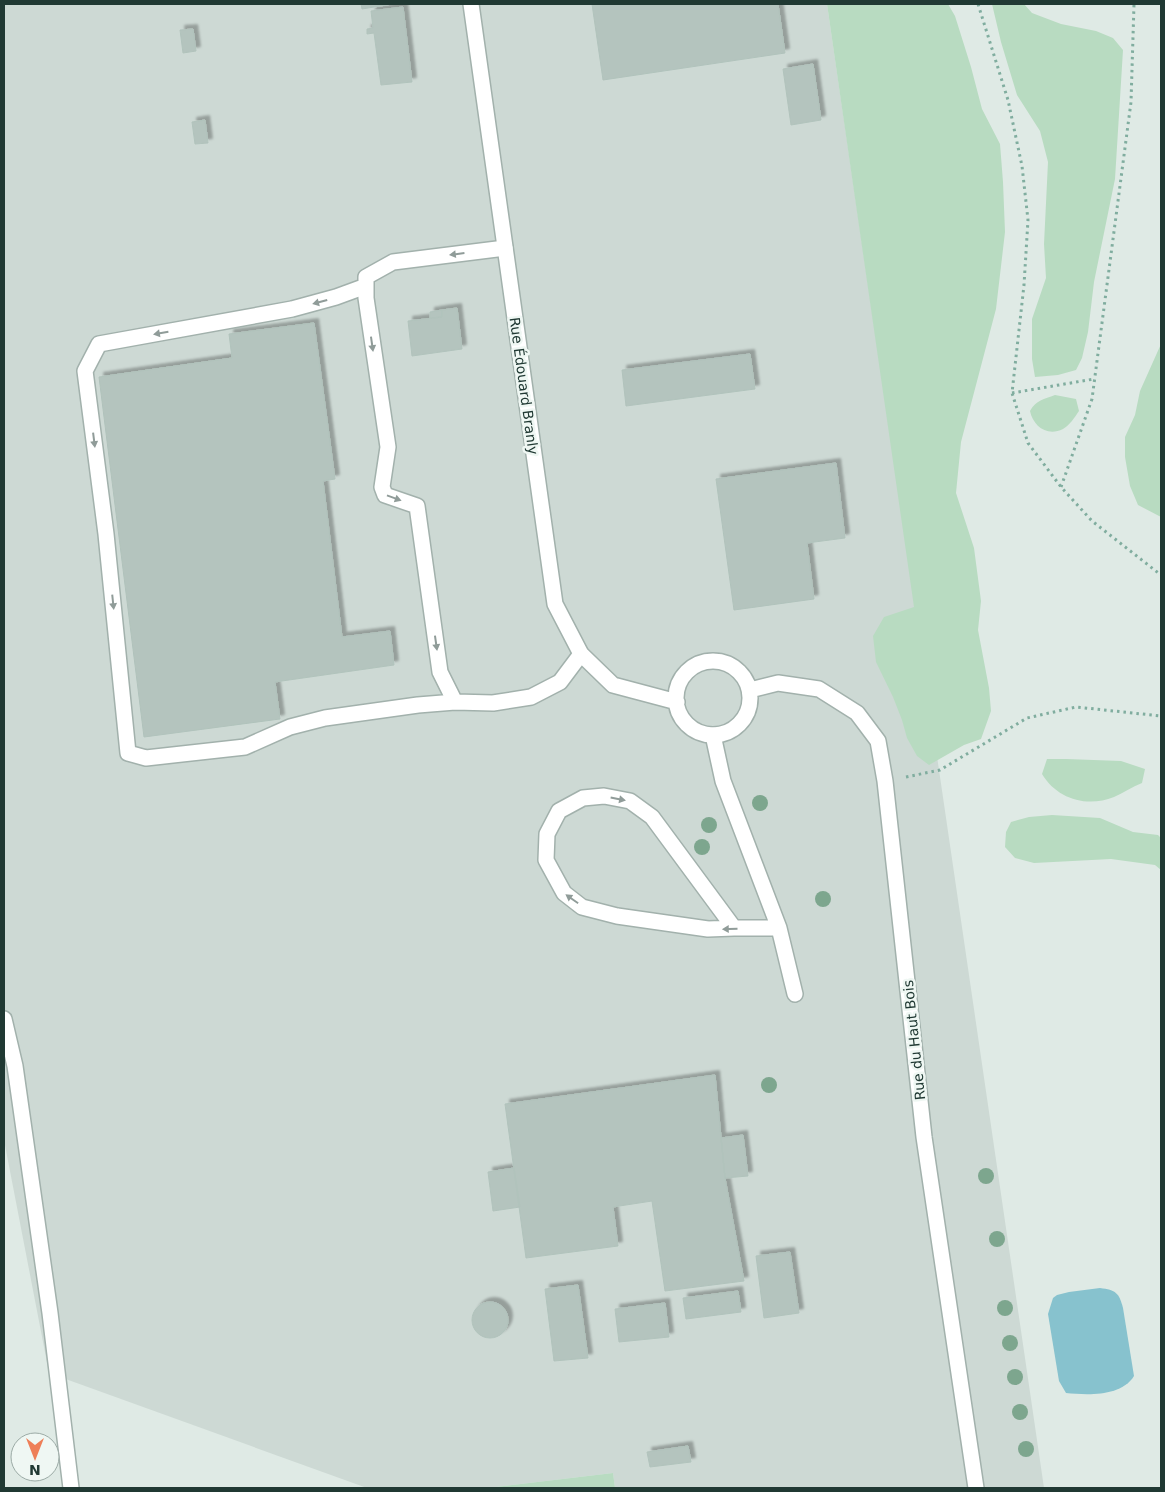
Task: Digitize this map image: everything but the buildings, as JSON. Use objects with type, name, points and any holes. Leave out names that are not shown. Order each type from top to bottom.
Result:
[{"type":"street","name":"Rue Édouard Branly","points":[[471,4],[555,604],[581,654],[613,684],[676,702]]},
{"type":"street","points":[[455,702],[440,672],[417,506],[385,495],[382,487],[388,447],[367,307],[366,277],[393,262],[505,248]]},
{"type":"street","points":[[366,286],[336,297],[292,309],[99,344],[85,371],[106,534],[128,753],[146,758],[245,747],[290,726],[325,718],[418,705],[455,702],[492,703],[531,697],[560,682],[581,654]]},
{"type":"street","points":[[718,661],[729,664],[746,679],[750,690],[750,703],[746,716],[738,726],[726,733],[713,735],[700,733],[688,726],[680,715],[676,702],[678,688],[683,676],[694,666],[706,662],[718,661]]},
{"type":"street","name":"Rue du Haut Bois","points":[[750,690],[778,683],[819,689],[857,713],[878,741],[886,782],[924,1137],[976,1488]]},
{"type":"street","points":[[713,735],[723,781],[778,928],[795,994]]},
{"type":"street","points":[[734,928],[652,817],[630,801],[604,796],[583,798],[559,811],[547,834],[546,860],[564,893],[582,906],[617,916],[708,929],[778,928]]},
{"type":"street","points":[[4,1019],[15,1066],[42,1254],[71,1488]]},
{"type":"path","points":[[978,4],[1008,100],[1022,166],[1028,220],[1024,285],[1012,393],[1028,444],[1061,487],[1092,521],[1161,575]]},
{"type":"path","points":[[1061,487],[1092,399],[1131,102],[1134,4]]},
{"type":"path","points":[[1012,393],[1094,379]]},
{"type":"path","points":[[886,782],[940,770],[1027,718],[1076,707],[1161,716]]},
{"type":"shaded area","points":[[4,4],[827,4],[1044,1488],[615,1488],[613,1473],[488,1488],[367,1488],[49,1373],[4,1140]]},
{"type":"green space","points":[[827,4],[948,4],[955,16],[982,109],[1000,144],[1005,232],[996,309],[961,442],[956,493],[974,548],[981,601],[978,630],[989,688],[991,711],[981,739],[964,745],[929,765],[917,756],[907,738],[893,697],[876,662],[873,636],[884,617],[914,607]]},
{"type":"green space","points":[[992,4],[1024,4],[1032,13],[1061,24],[1096,31],[1113,38],[1123,50],[1115,179],[1094,282],[1088,332],[1082,358],[1076,370],[1058,375],[1035,377],[1032,359],[1032,319],[1046,278],[1044,244],[1048,162],[1040,131],[1017,95]]},
{"type":"green space","points":[[1161,344],[1161,517],[1138,505],[1130,486],[1125,457],[1125,437],[1135,415],[1140,391]]},
{"type":"green space","points":[[1055,395],[1076,399],[1079,411],[1065,428],[1052,432],[1042,429],[1034,421],[1030,411],[1038,402]]},
{"type":"green space","points":[[1047,759],[1121,761],[1145,769],[1142,783],[1114,797],[1093,802],[1083,801],[1064,795],[1048,783],[1042,774]]},
{"type":"green space","points":[[1052,815],[1100,818],[1133,832],[1158,835],[1161,838],[1161,870],[1155,865],[1111,859],[1034,863],[1015,858],[1005,847],[1006,832],[1011,822],[1029,817]]},
{"type":"green space","points":[[613,1473],[615,1488],[488,1488]]},
{"type":"water","points":[[1100,1288],[1113,1291],[1120,1299],[1134,1376],[1121,1388],[1112,1391],[1093,1394],[1066,1393],[1059,1381],[1048,1314],[1053,1298],[1069,1292]]}]
